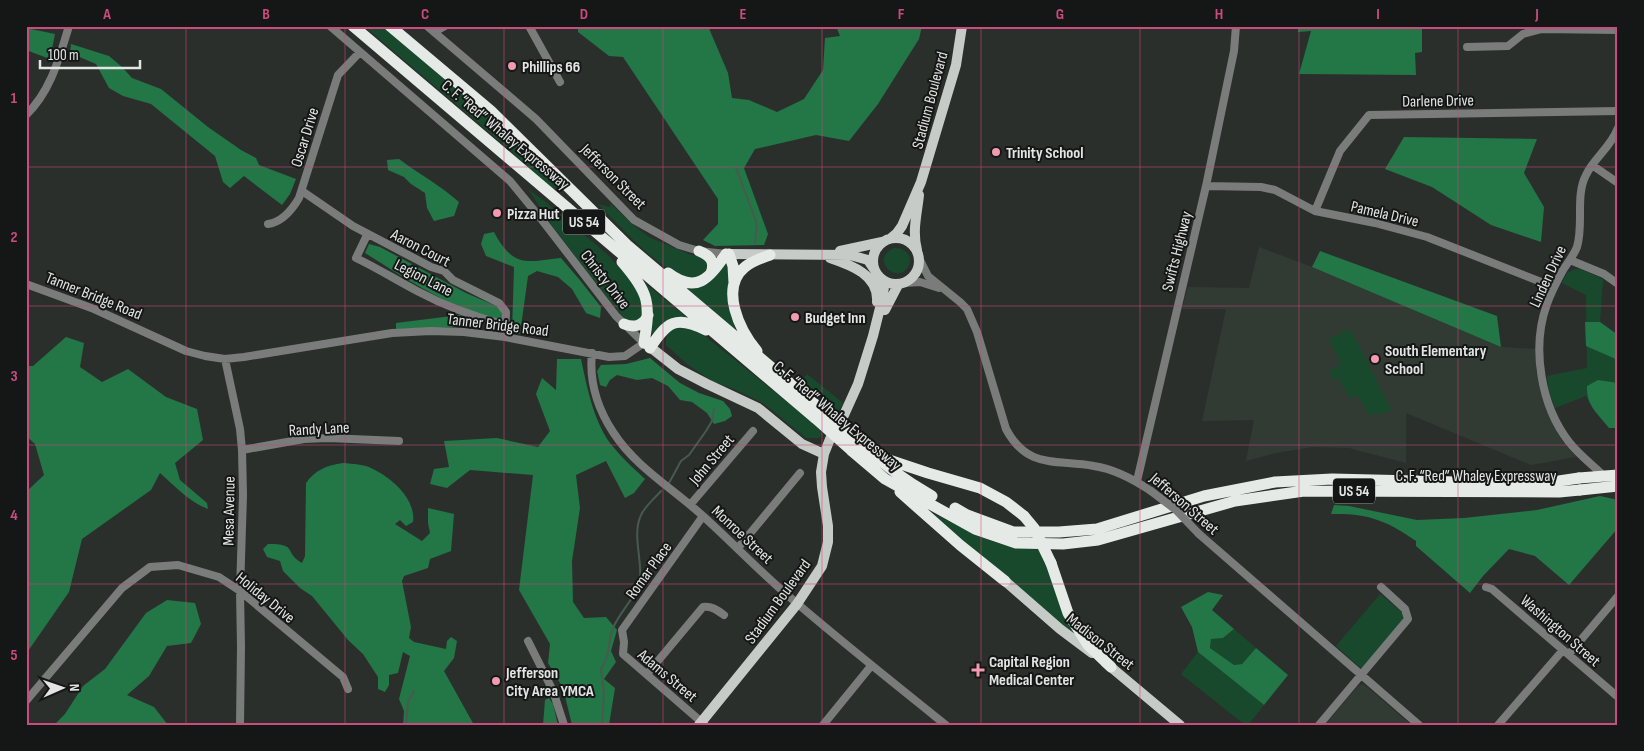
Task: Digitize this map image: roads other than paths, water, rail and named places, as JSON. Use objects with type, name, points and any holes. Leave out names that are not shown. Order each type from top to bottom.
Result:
[{"type":"highway","name":"C. F. “Red” Whaley Expressway","points":[[353,26],[718,336],[819,415],[855,446],[885,479],[976,529],[1016,543],[1063,544],[1098,540],[1234,501],[1304,491],[1559,492],[1580,484]]},
{"type":"highway","name":"C. F. “Red” Whaley Expressway","points":[[390,26],[492,111],[627,246],[776,373],[819,415]]},
{"type":"highway","points":[[592,229],[643,289],[649,311],[647,345]]},
{"type":"highway","points":[[627,246],[683,282],[699,282],[706,279],[728,254],[733,266],[734,303],[742,328],[776,373]]},
{"type":"highway","points":[[699,251],[711,258],[712,273]]},
{"type":"highway","points":[[734,285],[739,274],[747,265],[770,255]]},
{"type":"highway","points":[[624,324],[630,326],[640,325],[647,318],[649,311]]},
{"type":"highway","points":[[647,345],[664,328],[674,323],[689,323],[718,336]]},
{"type":"highway","name":"C. F. “Red” Whaley Expressway","points":[[855,446],[872,454],[920,489],[967,515],[1013,532],[1059,532],[1097,529],[1204,496],[1275,482],[1332,478],[1497,483],[1616,483]]},
{"type":"highway","points":[[872,454],[980,488],[1006,502],[1024,516],[1034,528],[1051,563],[1068,613],[1088,645],[1111,667]]},
{"type":"highway","points":[[885,479],[960,546],[1005,581]]},
{"type":"main road","name":"Stadium Boulevard","points":[[921,182],[956,65],[962,26]]},
{"type":"main road","points":[[902,284],[883,281],[876,272],[874,253],[897,233],[902,226],[921,182]]},
{"type":"main road","points":[[872,336],[902,284],[917,273],[918,254],[914,230],[921,182]]},
{"type":"main road","points":[[820,255],[898,238],[912,244],[918,254]]},
{"type":"main road","name":"Jefferson Street","points":[[728,254],[820,255]]},
{"type":"main road","points":[[820,255],[859,257],[868,260],[876,272],[884,286],[884,296],[872,336]]},
{"type":"main road","points":[[820,255],[853,266],[873,283],[877,289],[878,298],[876,323]]},
{"type":"main road","name":"Stadium Boulevard","points":[[702,724],[797,604],[822,566],[828,526],[822,487],[824,454],[858,384],[872,336]]},
{"type":"main road","points":[[647,345],[678,369],[758,408],[802,444],[824,454]]},
{"type":"main road","name":"Madison Street","points":[[1005,581],[1060,629],[1111,667],[1180,725]]},
{"type":"street","points":[[26,115],[36,105],[49,84],[69,26]]},
{"type":"street","name":"Christy Drive","points":[[330,26],[510,181],[616,316],[647,345]]},
{"type":"street","name":"Jefferson Street","points":[[427,26],[536,119],[634,220],[679,245],[699,251],[728,254]]},
{"type":"street","points":[[434,32],[445,26]]},
{"type":"street","points":[[529,26],[560,82]]},
{"type":"street","name":"Swifts Highway","points":[[1137,481],[1206,186],[1234,51],[1236,26]]},
{"type":"street","points":[[1467,47],[1508,46],[1523,34],[1542,29],[1618,30]]},
{"type":"street","name":"Oscar Drive","points":[[268,224],[278,221],[295,205],[302,191],[338,75],[360,52]]},
{"type":"street","name":"Darlene Drive","points":[[1315,211],[1340,151],[1370,115],[1618,111]]},
{"type":"street","name":"Linden Drive","points":[[1616,483],[1571,444],[1558,426],[1547,400],[1540,353],[1542,319],[1554,287],[1576,248],[1580,233],[1581,189],[1585,176],[1607,147],[1618,128]]},
{"type":"street","points":[[1592,165],[1618,183]]},
{"type":"street","name":"Pamela Drive","points":[[1206,186],[1260,187],[1275,190],[1315,211],[1375,223],[1427,237],[1554,287]]},
{"type":"street","name":"Aaron Court","points":[[302,191],[367,235],[431,267],[444,271],[453,280],[499,303],[506,312],[505,337]]},
{"type":"street","name":"Legion Lane","points":[[367,235],[356,258],[389,274],[418,292],[476,317],[506,326]]},
{"type":"street","name":"Jefferson Street","points":[[918,254],[928,276],[967,309],[1006,429],[1012,440],[1021,449],[1044,461],[1094,466],[1116,471],[1137,481],[1176,510],[1199,534],[1419,725]]},
{"type":"street","points":[[1570,260],[1604,274],[1618,284]]},
{"type":"street","points":[[902,284],[920,282],[946,291]]},
{"type":"street","name":"Tanner Bridge Road","points":[[26,284],[94,309],[186,351],[225,359],[244,358],[392,333],[431,331],[464,332],[505,337],[609,357],[625,356],[647,345]]},
{"type":"street","name":"Monroe Street","points":[[592,353],[590,368],[594,388],[602,410],[613,431],[628,452],[703,516],[797,604],[945,725]]},
{"type":"street","name":"Mesa Avenue","points":[[225,359],[240,429],[242,450],[240,725]]},
{"type":"street","name":"John Street","points":[[690,505],[753,431]]},
{"type":"street","name":"Randy Lane","points":[[242,450],[304,439],[328,438],[399,441]]},
{"type":"street","points":[[738,548],[800,473]]},
{"type":"street","name":"Romar Place","points":[[624,642],[622,630],[703,516]]},
{"type":"street","name":"Holiday Drive","points":[[26,701],[122,588],[150,567],[178,565],[219,577],[240,591],[342,678],[348,689]]},
{"type":"street","name":"Washington Street","points":[[1486,587],[1492,589],[1618,697]]},
{"type":"street","points":[[1319,725],[1408,619],[1405,609],[1381,588]]},
{"type":"street","points":[[1498,725],[1618,596]]},
{"type":"street","points":[[647,674],[703,607],[709,606],[724,615]]},
{"type":"street","points":[[528,641],[553,691],[564,725]]},
{"type":"street","name":"Adams Street","points":[[624,642],[623,654],[702,724]]},
{"type":"street","points":[[823,725],[872,666]]},
{"type":"waterway","points":[[736,168],[757,224],[755,243]]},
{"type":"waterway","points":[[669,483],[681,461],[689,455],[706,431],[712,421],[714,409]]},
{"type":"waterway","points":[[602,725],[604,692],[601,669],[606,659],[614,626],[633,596],[640,579],[637,538],[638,522],[645,508],[661,491]]},
{"type":"waterway","points":[[406,725],[408,701],[414,691]]},
{"type":"place","name":"Phillips 66","points":[[512,66]]},
{"type":"place","name":"Trinity School","points":[[996,152]]},
{"type":"place","name":"Pizza Hut","points":[[497,213]]},
{"type":"place","name":"Budget Inn","points":[[795,317]]},
{"type":"place","name":"South Elementary School","points":[[1375,359]]},
{"type":"place","name":"Capital Region Medical Center","points":[[978,670]]},
{"type":"place","name":"Jefferson City Area YMCA","points":[[496,681]]}]
